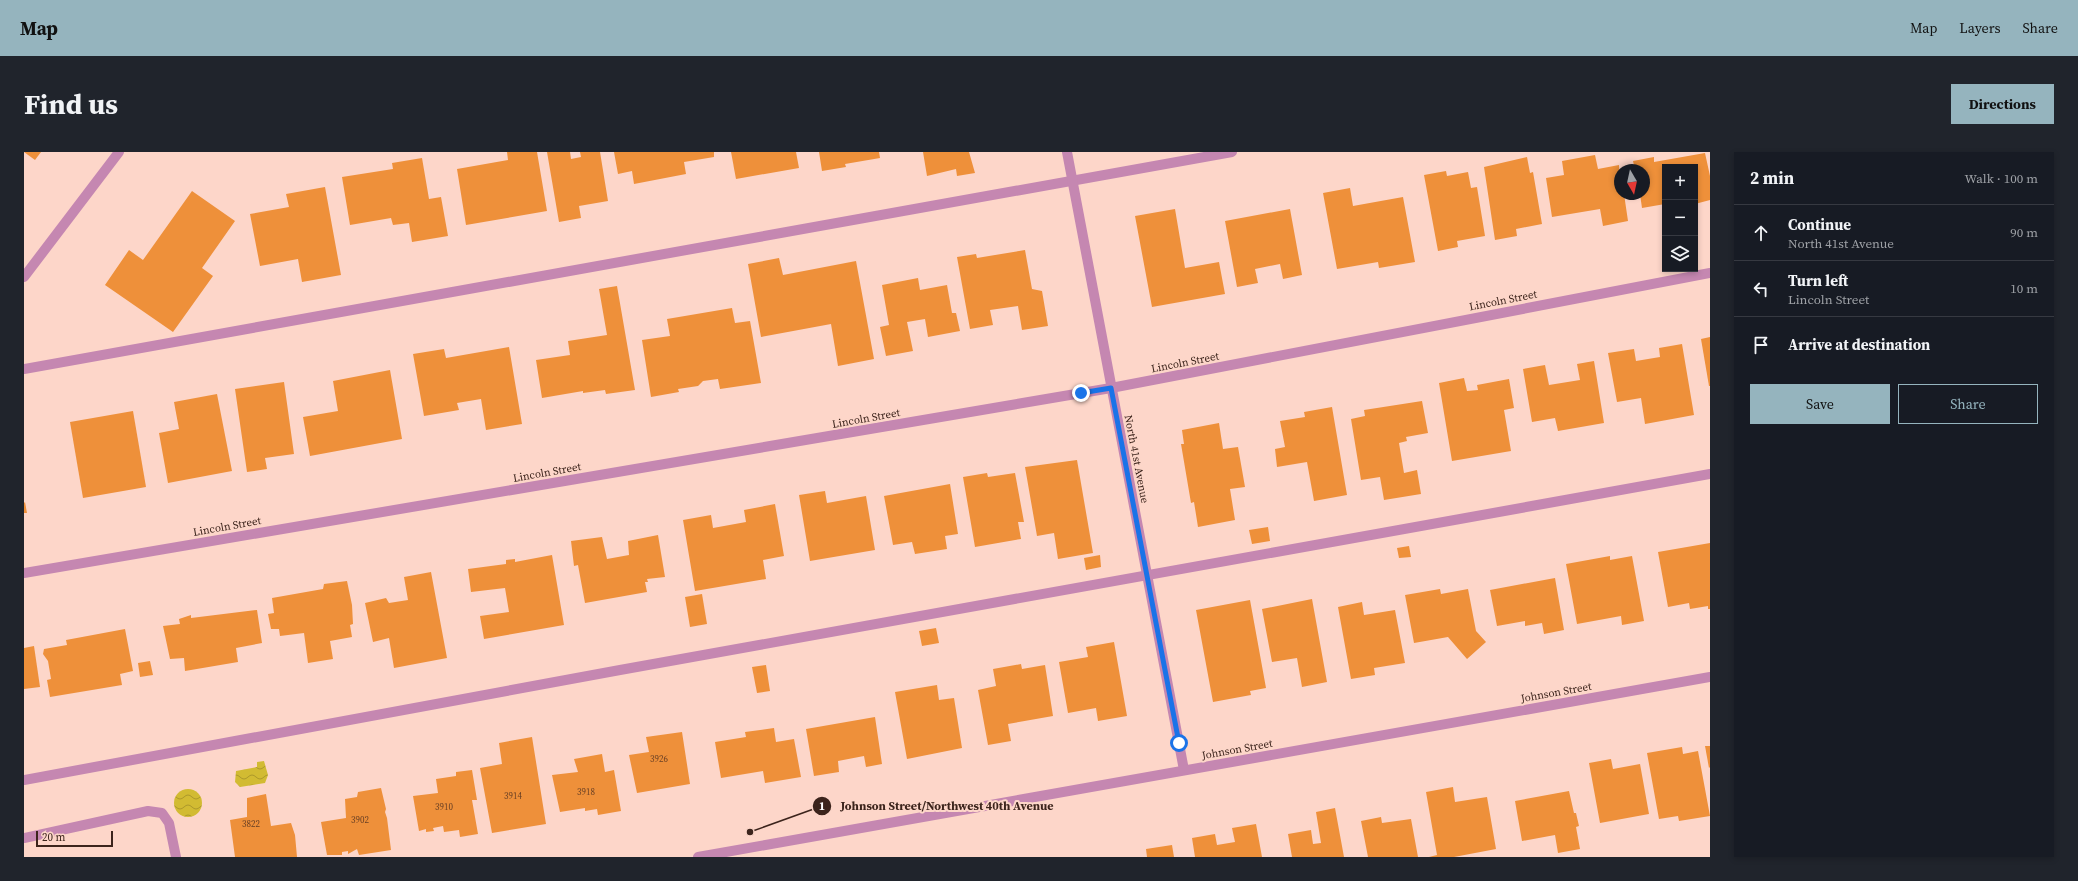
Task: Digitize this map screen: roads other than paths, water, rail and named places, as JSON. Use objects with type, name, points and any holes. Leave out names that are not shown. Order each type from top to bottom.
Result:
[{"type":"street","points":[[24,277],[119,152]]},
{"type":"street","name":"North 41st Avenue","points":[[1067,152],[1184,770]]},
{"type":"street","points":[[24,369],[1232,152]]},
{"type":"street","name":"Lincoln Street","points":[[24,573],[1111,388],[1710,273]]},
{"type":"street","points":[[24,780],[1710,474]]},
{"type":"street","name":"Johnson Street","points":[[698,857],[714,856],[1184,770],[1710,678]]},
{"type":"street","points":[[24,838],[148,811],[162,813],[169,823],[176,857]]},
{"type":"water","points":[[264,761],[268,775],[265,783],[240,787],[235,782],[236,771],[257,767],[257,762]]},
{"type":"water","points":[[188,789],[198,793],[202,803],[198,813],[188,817],[178,813],[174,803],[178,793]]},
{"type":"place","name":"Johnson Street/Northwest 40th Avenue","points":[[750,832]]}]
